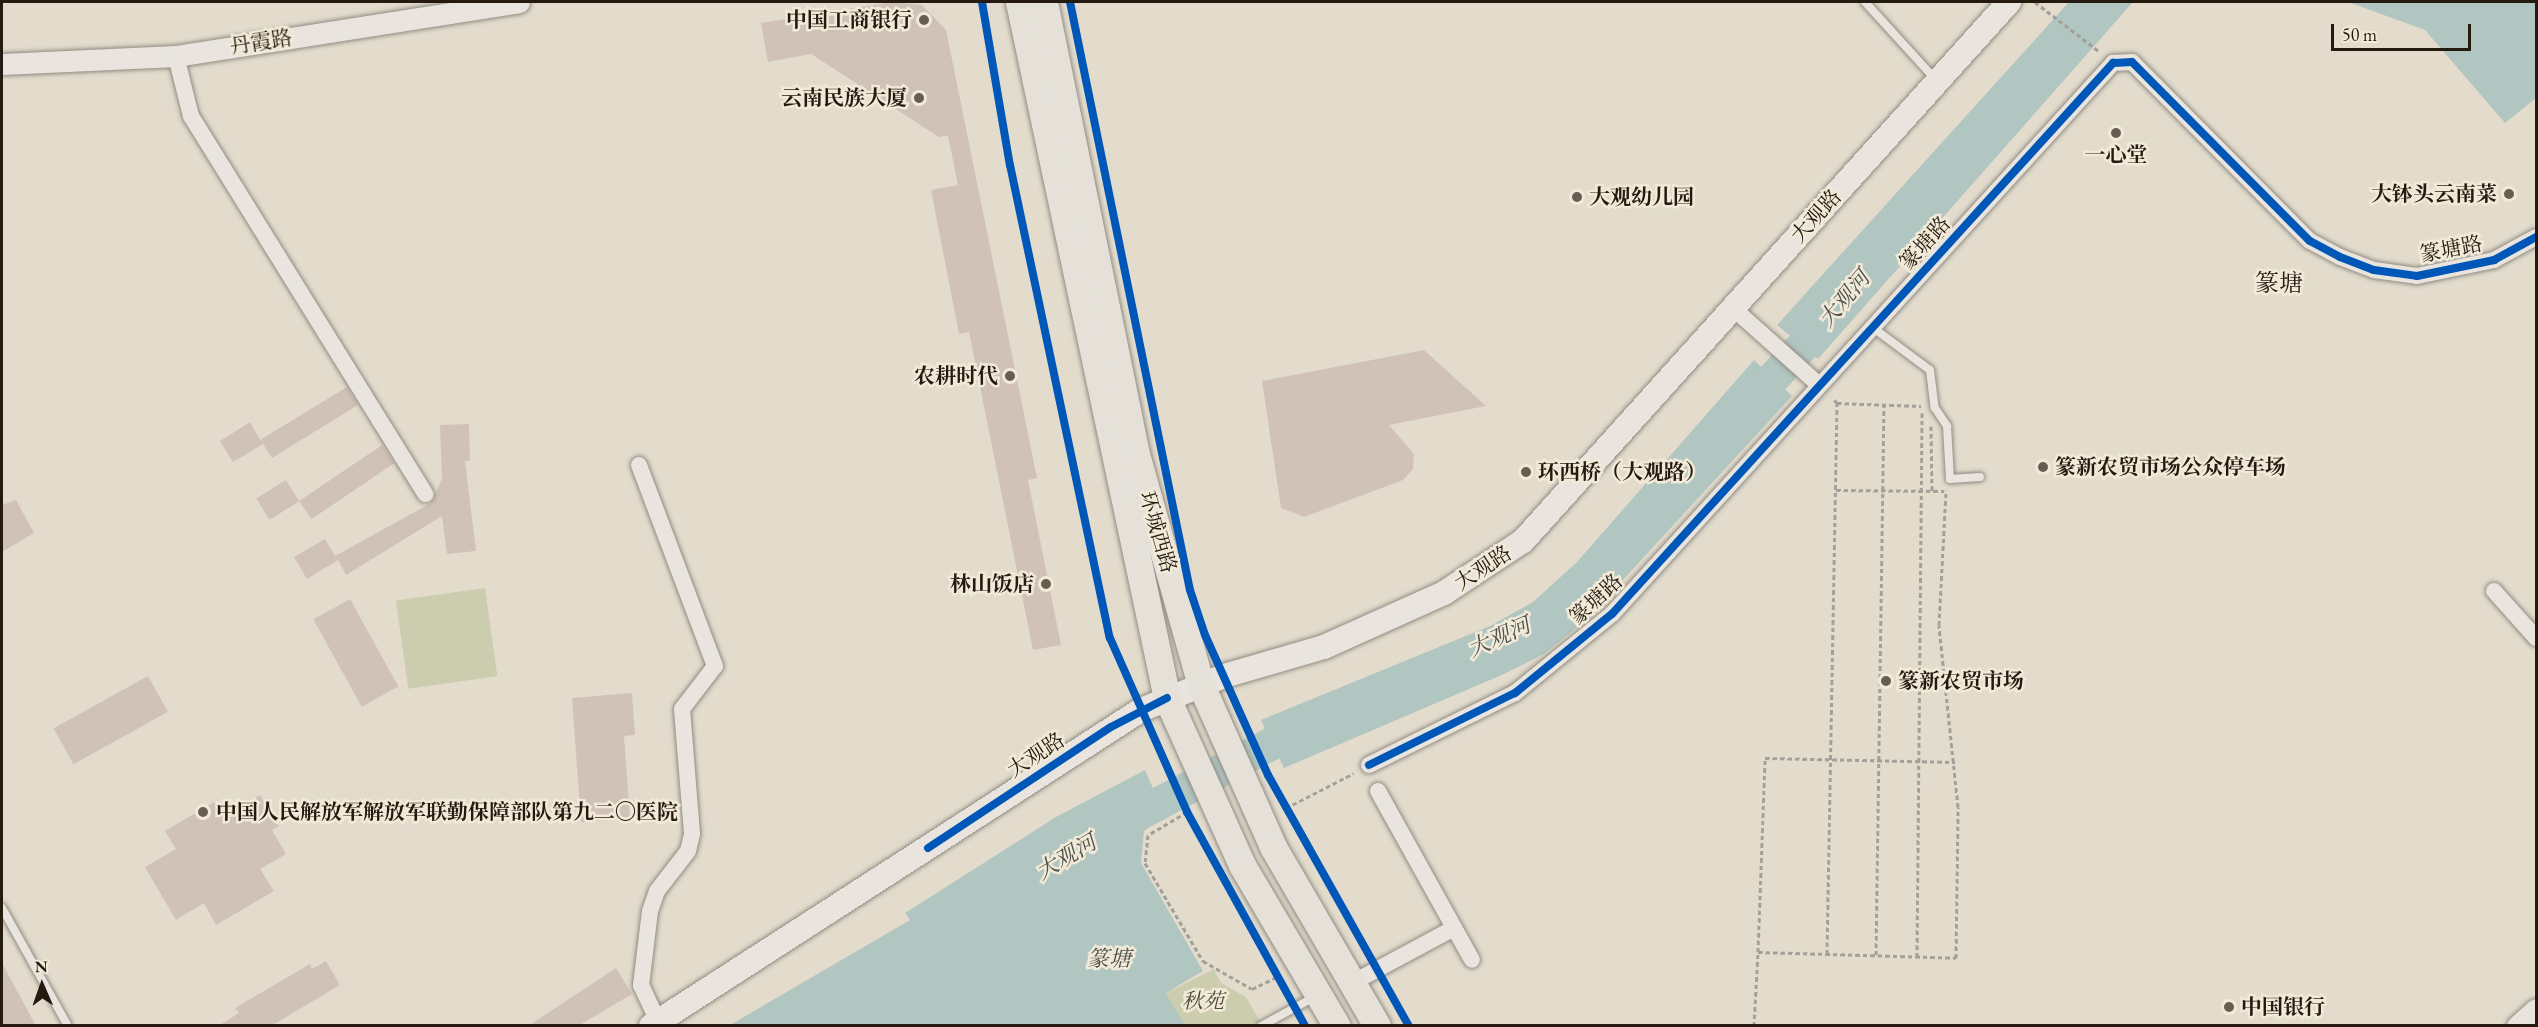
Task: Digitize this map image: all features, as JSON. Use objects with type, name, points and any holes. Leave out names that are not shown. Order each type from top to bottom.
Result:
[{"type":"main road","name":"环城西路","points":[[1018,2],[1167,698],[1187,752],[1194,808],[1337,1026]]},
{"type":"main road","name":"环城西路","points":[[1044,2],[1136,454],[1201,685],[1242,787],[1377,1026]]},
{"type":"main road","name":"大观路","points":[[654,1023],[1112,727],[1167,698],[1201,685],[1324,647],[1444,594],[1523,541],[2009,2]]},
{"type":"street","name":"丹霞路","points":[[2,64],[176,56],[519,2]]},
{"type":"street","points":[[176,56],[191,116],[425,494]]},
{"type":"street","name":"篆塘路","points":[[1369,765],[1515,693],[1612,614],[2113,63],[2132,62],[2310,241],[2374,270],[2416,276],[2494,260],[2536,237]]},
{"type":"street","points":[[1733,308],[1819,385]]},
{"type":"street","points":[[639,465],[715,666],[682,709],[692,817],[688,851],[657,891],[650,911],[641,985],[654,1023]]},
{"type":"street","points":[[2494,591],[2536,638]]},
{"type":"street","points":[[1378,792],[1473,960]]},
{"type":"street","points":[[1352,983],[1454,928]]},
{"type":"street","points":[[2517,1026],[2536,1009]]},
{"type":"lane","points":[[1865,2],[1936,81]]},
{"type":"lane","points":[[1872,327],[1930,370],[1935,408],[1947,426],[1950,479],[1980,477]]},
{"type":"lane","points":[[2,908],[68,1026]]},
{"type":"lane","points":[[1261,1026],[1318,994]]},
{"type":"path","points":[[2035,2],[2093,46]]},
{"type":"path","points":[[1819,385],[1837,403],[1931,406]]},
{"type":"path","points":[[1827,954],[1833,761],[1837,403]]},
{"type":"path","points":[[1875,956],[1884,405]]},
{"type":"path","points":[[1917,957],[1922,406]]},
{"type":"path","points":[[1931,417],[1932,491]]},
{"type":"path","points":[[1758,952],[1956,958],[1955,762],[1939,626],[1946,491],[1836,490]]},
{"type":"path","points":[[1754,1026],[1765,758],[1955,762]]},
{"type":"path","points":[[1286,808],[1369,765]]},
{"type":"path","points":[[1281,800],[1291,818]]},
{"type":"path","points":[[1182,801],[1194,808]]},
{"type":"path","points":[[1192,822],[1194,808]]},
{"type":"path","points":[[1194,808],[1148,835],[1145,863],[1203,961],[1251,989],[1277,977]]},
{"type":"path","points":[[1272,968],[1295,1007]]},
{"type":"green space","points":[[485,588],[497,676],[408,689],[396,601]]},
{"type":"green space","name":"秋苑","points":[[1214,969],[1221,983],[1246,997],[1262,1025],[1185,1025],[1166,993]]},
{"type":"water","points":[[2069,2],[2133,2],[1818,359],[1777,325]]},
{"type":"water","points":[[2348,2],[2536,2],[2536,98],[2505,123],[2425,30]]},
{"type":"water","points":[[1754,360],[1792,396],[1586,620],[1544,654],[1504,674],[1284,768],[1261,720],[1490,626],[1533,602],[1577,562]]},
{"type":"water","points":[[1145,770],[1165,816],[1144,831],[1141,863],[1203,971],[1166,993],[1185,1025],[730,1025],[910,920],[905,913],[1056,817]]},
{"type":"building","points":[[892,2],[922,5],[946,30],[1037,478],[1028,480],[1061,645],[1033,650],[969,332],[959,334],[931,190],[958,185],[948,136],[939,137],[811,54],[768,62],[761,23]]},
{"type":"building","points":[[1424,350],[1486,406],[1389,425],[1414,454],[1413,469],[1403,480],[1304,517],[1281,508],[1262,381]]},
{"type":"building","points":[[347,387],[358,405],[272,458],[263,444],[233,462],[220,441],[250,422],[260,440]]},
{"type":"building","points":[[469,424],[470,461],[465,461],[476,551],[447,554],[442,516],[346,575],[338,560],[307,579],[294,557],[325,539],[335,556],[431,503],[442,479],[440,425]]},
{"type":"building","points":[[382,445],[394,463],[311,519],[299,501]]},
{"type":"building","points":[[286,480],[299,501],[270,520],[256,499]]},
{"type":"building","points":[[16,500],[34,533],[2,552],[2,505]]},
{"type":"building","points":[[350,599],[398,686],[362,707],[313,619]]},
{"type":"building","points":[[148,676],[168,712],[73,764],[54,728]]},
{"type":"building","points":[[632,693],[635,735],[624,736],[630,819],[581,822],[572,698]]},
{"type":"building","points":[[260,795],[279,826],[272,830],[286,854],[260,869],[274,891],[216,925],[204,903],[176,920],[145,867],[176,849],[165,831],[214,802],[223,817]]},
{"type":"building","points":[[326,961],[340,985],[271,1026],[218,1026],[239,1013],[235,1008],[310,964],[312,969]]},
{"type":"building","points":[[2,963],[36,1026],[2,1026]]},
{"type":"building","points":[[616,968],[632,994],[578,1026],[528,1026]]},
{"type":"waterway","name":"大观河","points":[[1742,411],[1833,312]]},
{"type":"waterway","name":"大观河","points":[[1119,824],[1311,722]]},
{"type":"cycle path","points":[[982,2],[1010,165],[1110,638],[1187,812],[1305,1026]]},
{"type":"cycle path","points":[[1070,2],[1190,590],[1205,635],[1268,775],[1409,1026]]},
{"type":"cycle path","points":[[1369,765],[1515,693],[1612,614],[2113,63],[2132,62],[2310,241],[2340,257],[2374,270],[2417,276],[2494,260],[2536,237]]},
{"type":"cycle path","points":[[928,848],[1111,727],[1167,698]]},
{"type":"place","name":"中国工商银行","points":[[924,20]]},
{"type":"place","name":"云南民族大厦","points":[[919,98]]},
{"type":"place","name":"一心堂","points":[[2116,133]]},
{"type":"place","name":"大钵头云南菜","points":[[2509,194]]},
{"type":"place","name":"大观幼儿园","points":[[1577,197]]},
{"type":"place","name":"农耕时代","points":[[1010,376]]},
{"type":"place","name":"篆新农贸市场公众停车场","points":[[2043,467]]},
{"type":"place","name":"环西桥（大观路）","points":[[1526,472]]},
{"type":"place","name":"林山饭店","points":[[1046,584]]},
{"type":"place","name":"篆新农贸市场","points":[[1886,681]]},
{"type":"place","name":"中国人民解放军解放军联勤保障部队第九二〇医院","points":[[203,812]]},
{"type":"place","name":"中国银行","points":[[2229,1007]]},
{"type":"district","name":"篆塘","points":[[2279,283]]}]
